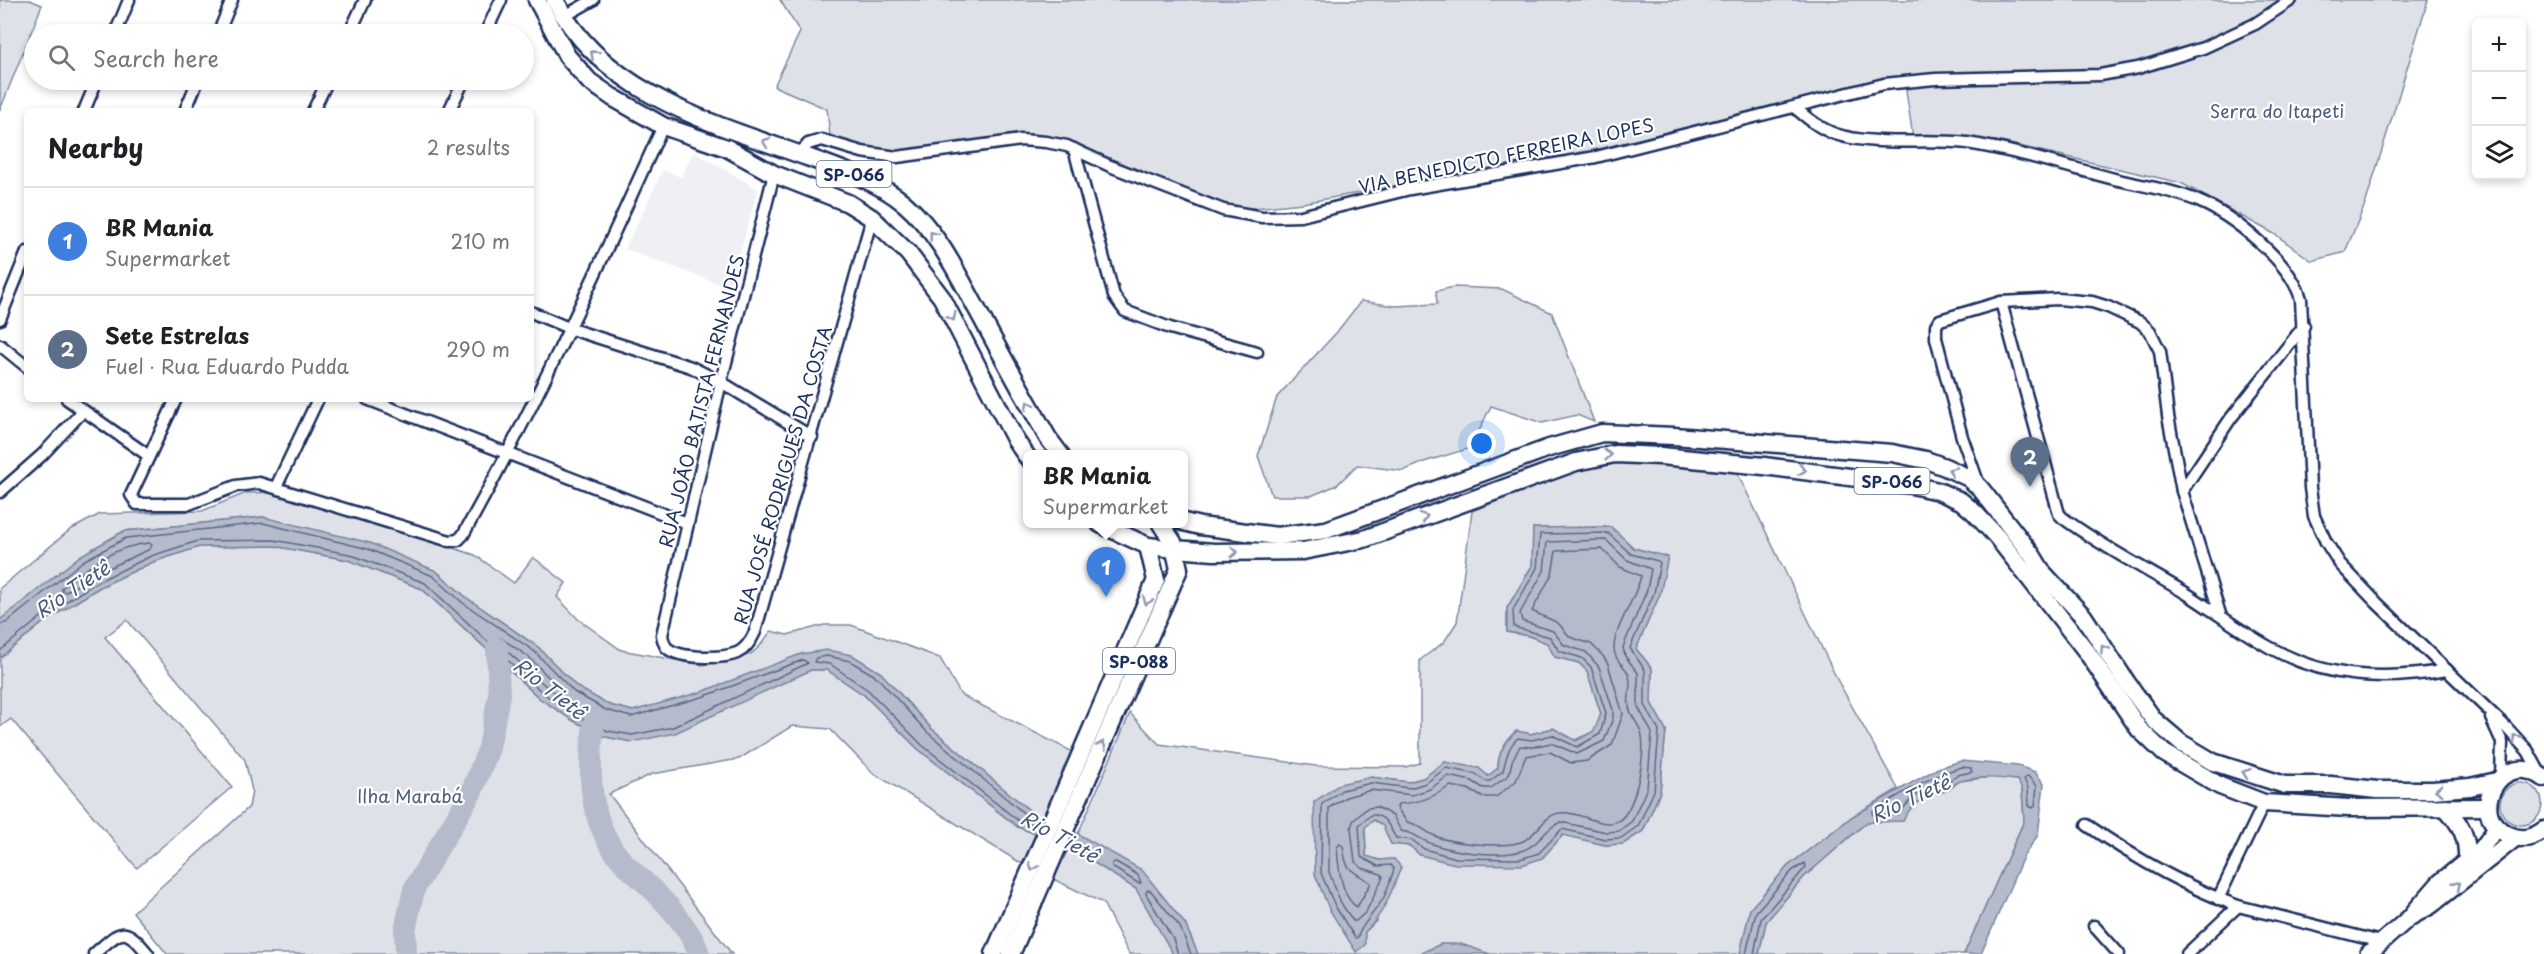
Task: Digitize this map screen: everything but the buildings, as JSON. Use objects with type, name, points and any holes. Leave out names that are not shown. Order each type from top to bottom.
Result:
[{"type":"main road","name":"SP-066","points":[[537,0],[567,56],[589,81],[663,126],[727,148],[774,174],[848,203],[872,218],[908,253],[942,298],[1023,451]]},
{"type":"main road","name":"SP-066","points":[[555,0],[563,17],[584,44],[609,68],[651,93],[731,130],[853,174],[903,202],[940,244],[1048,438],[1057,450]]},
{"type":"main road","name":"SP-066","points":[[1188,523],[1277,536],[1326,530],[1549,448],[1602,434],[1674,436],[1892,453],[1926,460],[1945,467],[1969,478],[1980,488],[2032,555],[2043,573],[2084,617],[2154,720],[2181,743],[2213,762],[2285,785],[2331,785],[2377,790],[2433,790],[2470,787],[2499,779]]},
{"type":"main road","name":"SP-066","points":[[1109,528],[1149,546],[1175,549],[1278,553],[1333,546],[1364,539],[1601,455],[1630,454],[1673,457],[1912,485],[1938,491],[1961,501],[1974,512],[1997,537],[2087,652],[2139,729],[2164,753],[2220,786],[2264,803],[2349,808],[2488,807]]},
{"type":"main road","name":"SP-088","points":[[994,954],[1025,900],[1070,799],[1179,570],[1175,549],[1163,528]]},
{"type":"main road","name":"SP-088","points":[[1070,799],[1156,580],[1149,546]]},
{"type":"main road","points":[[2516,838],[2497,827],[2488,807],[2490,793],[2499,779],[2510,772],[2521,770],[2543,778]]},
{"type":"main road","points":[[2445,807],[2463,830],[2468,844],[2467,860]]},
{"type":"main road","points":[[2368,954],[2409,918],[2440,882],[2482,848],[2497,827]]},
{"type":"main road","points":[[2409,918],[2432,905],[2516,838],[2542,834]]},
{"type":"main road","name":"SP-088","points":[[1011,954],[1025,900]]},
{"type":"street","points":[[119,24],[129,0]]},
{"type":"street","points":[[222,24],[232,0]]},
{"type":"street","points":[[354,24],[365,0]]},
{"type":"street","points":[[490,24],[501,0]]},
{"type":"street","points":[[563,17],[593,0]]},
{"type":"street","name":"VIA BENEDICTO FERREIRA LOPES","points":[[800,154],[808,144],[822,140],[862,152],[897,157],[1021,141],[1046,142],[1074,148],[1110,166],[1223,210],[1262,217],[1301,216],[1410,189],[1596,157],[1884,84],[1916,80],[2100,75],[2138,68],[2203,48],[2255,24],[2291,0]]},
{"type":"street","points":[[85,108],[93,90]]},
{"type":"street","points":[[186,108],[194,90]]},
{"type":"street","points":[[314,108],[323,90]]},
{"type":"street","points":[[450,108],[459,90]]},
{"type":"street","points":[[1794,107],[1822,128],[1842,136],[1965,143],[2000,149],[2196,200],[2233,219],[2279,263],[2299,290],[2304,326],[2310,488],[2314,516],[2326,542],[2340,564],[2377,603],[2528,751],[2543,778]]},
{"type":"street","points":[[175,402],[131,495],[134,502],[140,505],[189,504],[248,483],[276,487],[450,541],[458,540],[510,453],[571,330],[663,126]]},
{"type":"street","points":[[1074,148],[1114,296],[1125,311],[1170,328],[1257,352]]},
{"type":"street","name":"RUA JOÃO BATISTA FERNANDES","points":[[662,635],[721,382],[774,174]]},
{"type":"street","name":"RUA JOSÉ RODRIGUES DA COSTA","points":[[662,635],[663,642],[673,652],[713,657],[736,654],[751,641],[812,437],[872,218]]},
{"type":"street","points":[[0,319],[24,259]]},
{"type":"street","points":[[1980,488],[1962,437],[1936,338],[1936,325],[1944,317],[2001,302],[2058,299],[2092,303],[2140,322],[2150,331],[2160,351],[2168,416],[2182,491],[2220,614]]},
{"type":"street","points":[[2001,302],[2059,514],[2063,519],[2220,614],[2268,647],[2317,667],[2369,677],[2394,678],[2447,670]]},
{"type":"street","points":[[534,313],[571,330],[691,368],[721,382],[812,437]]},
{"type":"street","points":[[2182,491],[2231,418],[2304,326]]},
{"type":"street","points":[[0,345],[24,365]]},
{"type":"street","points":[[71,402],[149,456]]},
{"type":"street","points":[[276,487],[317,402]]},
{"type":"street","points":[[375,402],[687,523]]},
{"type":"street","points":[[0,492],[42,455],[84,411]]},
{"type":"street","points":[[2483,705],[2502,742],[2503,760],[2499,779]]},
{"type":"street","points":[[2218,899],[2264,803]]},
{"type":"street","points":[[2087,825],[2144,863],[2184,885],[2218,899],[2381,942]]},
{"type":"street","points":[[2187,954],[2238,906]]},
{"type":"street","points":[[2094,926],[2119,954]]},
{"type":"street","points":[[94,954],[121,933],[128,933],[134,937],[148,954]]},
{"type":"shaded area","points":[[694,152],[758,189],[730,288],[625,249],[663,170],[681,177]]},
{"type":"green space","points":[[0,0],[30,0],[42,5],[34,24],[24,24],[24,50],[0,110]]},
{"type":"green space","name":"Serra do Itapeti","points":[[780,0],[2428,0],[2366,202],[2345,252],[2312,261],[2276,235],[2181,183],[1997,141],[1913,137],[1904,78],[1874,82],[1594,150],[1303,203],[1243,209],[1211,201],[1065,139],[1031,134],[887,153],[830,136],[827,109],[774,86],[800,32]]},
{"type":"green space","points":[[1454,287],[1502,289],[1552,313],[1594,422],[1577,415],[1542,423],[1491,406],[1471,448],[1403,471],[1357,465],[1337,485],[1311,496],[1272,496],[1258,456],[1277,397],[1336,333],[1361,301],[1395,306],[1437,304],[1436,291]]},
{"type":"green space","points":[[1645,462],[1737,472],[1838,681],[1898,789],[1853,816],[1788,866],[1750,909],[1740,954],[1490,954],[1441,944],[1419,954],[1198,954],[1185,924],[1078,834],[1130,713],[1159,744],[1316,766],[1405,767],[1420,763],[1420,660],[1444,642],[1457,622],[1472,511],[1589,466]],"holes":[[[1611,527],[1634,548],[1667,557],[1660,594],[1636,649],[1652,668],[1651,703],[1666,730],[1660,792],[1643,831],[1623,844],[1605,845],[1563,835],[1542,858],[1420,855],[1410,846],[1391,844],[1383,825],[1374,820],[1365,827],[1366,856],[1379,860],[1394,859],[1376,921],[1365,932],[1314,802],[1371,777],[1408,782],[1423,778],[1445,762],[1488,776],[1498,768],[1503,747],[1516,731],[1531,734],[1553,728],[1575,740],[1595,731],[1601,714],[1587,671],[1579,663],[1555,657],[1547,643],[1529,636],[1507,632],[1507,608],[1532,566],[1533,528]]]},
{"type":"green space","points":[[281,492],[475,555],[514,583],[533,557],[566,583],[557,597],[578,619],[621,650],[703,665],[751,654],[771,631],[787,635],[824,625],[851,625],[940,658],[961,695],[1073,752],[1045,819],[1035,815],[931,728],[881,673],[852,655],[633,711],[609,705],[577,687],[538,647],[467,598],[436,571],[263,517],[124,531],[80,556],[0,620],[0,588],[70,530],[100,514],[202,511],[246,493]]},
{"type":"green space","name":"Ilha Marabá","points":[[274,546],[348,560],[422,589],[539,698],[572,720],[606,737],[632,742],[811,670],[827,670],[864,695],[918,749],[1018,827],[1071,848],[1136,889],[1173,954],[1129,954],[1103,903],[1024,865],[873,773],[830,729],[792,726],[739,759],[652,774],[609,794],[732,954],[167,954],[133,912],[249,807],[252,791],[245,760],[127,620],[105,637],[232,787],[137,868],[11,719],[0,727],[0,658],[44,622],[100,587],[153,562],[199,547]]},
{"type":"green space","points":[[1992,777],[2017,780],[2022,789],[2024,821],[1964,954],[1759,954],[1766,922],[1804,877],[1867,822],[1903,821],[1908,810],[1916,802],[1934,793],[1949,790],[1959,781]]},
{"type":"green space","points":[[2521,783],[2529,784],[2536,789],[2541,796],[2541,812],[2536,819],[2529,824],[2521,825],[2513,824],[2506,819],[2501,812],[2500,804],[2501,796],[2506,789],[2513,784]]},
{"type":"water","name":"Rio Tietê","points":[[263,517],[370,543],[436,571],[467,598],[538,647],[577,687],[609,705],[633,711],[701,692],[801,654],[827,650],[852,655],[881,673],[931,728],[1035,815],[1078,834],[1142,870],[1185,924],[1198,954],[1173,954],[1136,889],[1071,848],[1018,827],[918,749],[864,695],[827,670],[811,670],[675,733],[632,742],[606,737],[572,720],[539,698],[422,589],[348,560],[274,546],[199,547],[153,562],[100,587],[44,622],[0,658],[0,620],[80,556],[124,531]]},
{"type":"water","points":[[1611,527],[1634,548],[1668,557],[1660,594],[1636,649],[1652,668],[1651,703],[1666,730],[1660,792],[1643,831],[1623,844],[1605,845],[1563,835],[1542,858],[1522,865],[1455,864],[1420,855],[1410,846],[1391,844],[1383,826],[1374,820],[1365,827],[1366,856],[1379,860],[1394,859],[1401,867],[1382,910],[1365,932],[1365,945],[1356,952],[1329,909],[1315,874],[1314,802],[1340,784],[1371,777],[1408,782],[1423,778],[1445,762],[1479,768],[1488,776],[1498,768],[1503,747],[1517,731],[1531,734],[1553,728],[1576,741],[1594,731],[1601,714],[1587,671],[1579,663],[1555,657],[1547,643],[1529,636],[1507,632],[1507,608],[1532,566],[1533,528]]},
{"type":"water","name":"Rio Tietê","points":[[1961,761],[2018,766],[2035,772],[2044,784],[2038,835],[2023,857],[1981,954],[1964,954],[2024,821],[2022,789],[2017,780],[1968,779],[1948,790],[1920,800],[1903,821],[1867,822],[1804,877],[1766,922],[1759,954],[1740,954],[1750,909],[1788,866],[1853,816],[1938,768]]},
{"type":"water","points":[[1441,944],[1461,944],[1490,954],[1419,954]]},
{"type":"waterway","points":[[406,954],[405,930],[414,889],[471,793],[489,748],[499,695],[497,648]]},
{"type":"waterway","points":[[594,722],[591,778],[596,813],[602,830],[611,847],[623,862],[657,894],[681,922],[699,954]]},
{"type":"place","name":"Sete Estrelas","points":[[2030,487]]},
{"type":"place","name":"BR Mania","points":[[1106,597]]}]
